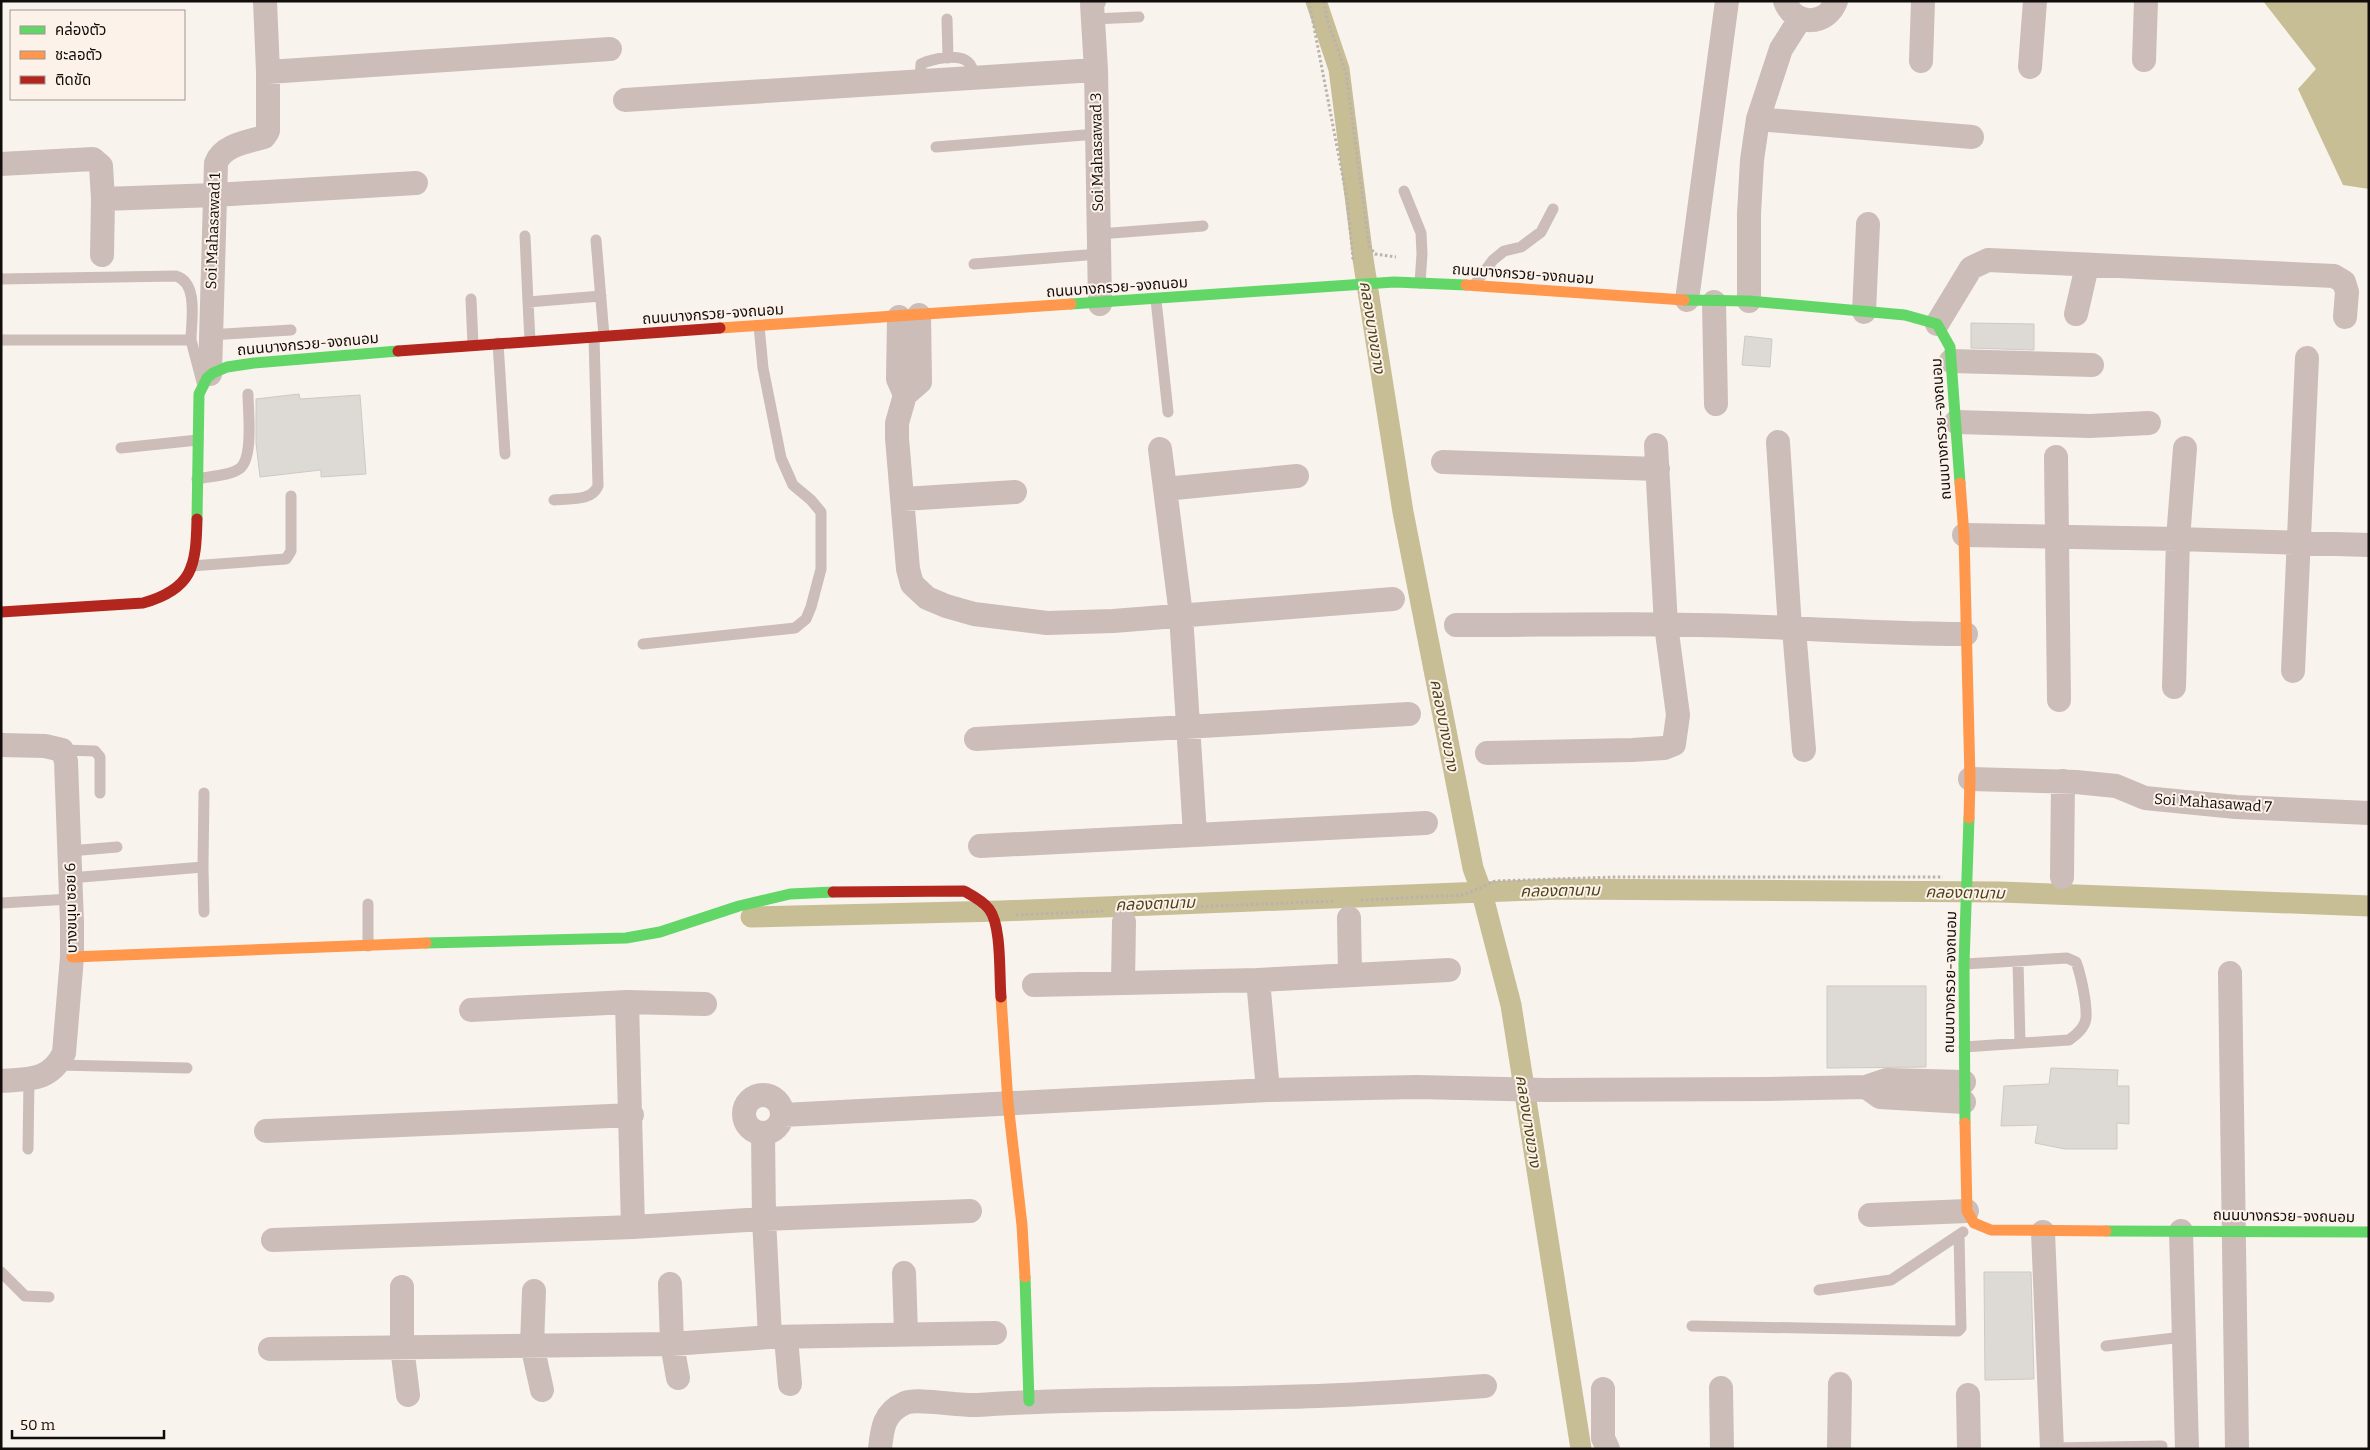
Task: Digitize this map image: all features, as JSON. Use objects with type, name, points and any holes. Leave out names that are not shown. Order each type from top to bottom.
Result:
[{"type":"street","name":"Soi Mahasawad 1","points":[[206,378],[200,338],[215,195],[216,164],[218,156],[228,148],[264,137],[268,131],[265,1]]},
{"type":"street","points":[[1686,300],[1727,1]]},
{"type":"street","points":[[1749,301],[1750,196],[1752,160],[1758,119],[1792,10],[1808,21],[1825,17],[1832,11],[1836,1]]},
{"type":"street","points":[[1920,61],[1923,1]]},
{"type":"street","points":[[2030,67],[2035,1]]},
{"type":"street","points":[[2144,60],[2146,1]]},
{"type":"street","name":"Soi Mahasawad 3","points":[[1094,10],[1100,304]]},
{"type":"street","points":[[268,72],[610,49]]},
{"type":"street","points":[[625,100],[1096,70]]},
{"type":"street","points":[[1758,119],[1972,138]]},
{"type":"street","points":[[1,164],[93,159],[101,166],[103,199],[102,255]]},
{"type":"street","points":[[103,199],[215,195],[416,183]]},
{"type":"street","points":[[1864,312],[1868,224]]},
{"type":"street","points":[[1937,324],[1972,268],[1988,260],[2334,276],[2344,282],[2347,292],[2345,317]]},
{"type":"street","points":[[2076,314],[2087,266]]},
{"type":"street","name":"ถนนบางกรวย-จงถนอม","points":[[206,378],[254,363],[498,343],[1412,282],[1714,302],[1749,301],[1905,315],[1937,324],[1950,347],[1964,535],[1970,779],[1964,964],[1964,1092],[1970,1217],[1991,1230],[2043,1232],[2233,1230],[2369,1232]]},
{"type":"street","points":[[1714,302],[1716,404]]},
{"type":"street","points":[[909,316],[920,382],[905,395],[897,423],[908,569],[912,584],[927,598],[974,614],[1047,623],[1113,621],[1393,598]]},
{"type":"street","points":[[2292,671],[2307,358]]},
{"type":"street","points":[[1951,361],[2092,365]]},
{"type":"street","points":[[1,612],[143,603],[164,597],[181,585],[191,566],[196,545],[199,394],[206,378]]},
{"type":"street","points":[[1956,422],[2090,426],[2148,423]]},
{"type":"street","points":[[1778,442],[1792,628],[1804,750]]},
{"type":"street","points":[[1487,753],[1664,748],[1674,744],[1678,715],[1666,625],[1656,445]]},
{"type":"street","points":[[2174,688],[2178,539],[2185,448]]},
{"type":"street","points":[[1160,449],[1181,615],[1194,834]]},
{"type":"street","points":[[2056,457],[2059,700]]},
{"type":"street","points":[[1443,462],[1658,469]]},
{"type":"street","points":[[1165,489],[1297,476]]},
{"type":"street","points":[[904,499],[1015,492]]},
{"type":"street","points":[[1964,535],[2369,545]]},
{"type":"street","points":[[1456,625],[1666,625],[1792,628],[1877,634],[1966,634]]},
{"type":"street","points":[[976,739],[1409,714]]},
{"type":"street","points":[[1,745],[45,746],[62,750]]},
{"type":"street","name":"บางขนุน ซอย 6","points":[[58,1065],[64,1053],[72,957],[66,762],[62,750]]},
{"type":"street","name":"Soi Mahasawad 7","points":[[1970,779],[2063,781],[2116,786],[2145,798],[2236,807],[2369,813]]},
{"type":"street","points":[[2062,877],[2063,781]]},
{"type":"street","points":[[980,846],[1426,823]]},
{"type":"street","points":[[72,957],[626,938],[660,932],[740,906],[790,894],[852,891],[964,891],[982,901],[990,910],[996,929],[1008,1103],[1022,1225],[1029,1363],[1029,1401]]},
{"type":"street","points":[[1347,906],[1350,975]]},
{"type":"street","points":[[1123,983],[1124,914]]},
{"type":"street","points":[[1034,985],[1258,980],[1449,970]]},
{"type":"street","points":[[2230,973],[2236,1449]]},
{"type":"street","points":[[1258,980],[1268,1090]]},
{"type":"street","points":[[627,1002],[632,1115],[633,1227]]},
{"type":"street","points":[[471,1010],[627,1002],[705,1004]]},
{"type":"street","points":[[1,1082],[29,1079],[49,1073],[58,1065]]},
{"type":"street","points":[[783,1115],[1268,1090],[1417,1087],[1545,1090],[1866,1087],[1880,1097],[1964,1092]]},
{"type":"street","points":[[764,1094],[771,1096],[782,1107],[783,1115],[777,1128],[763,1134],[756,1132],[745,1121],[744,1114],[750,1100],[764,1094]]},
{"type":"street","points":[[266,1132],[632,1115]]},
{"type":"street","points":[[763,1134],[764,1219],[778,1337],[790,1384]]},
{"type":"street","points":[[273,1240],[633,1227],[764,1219],[970,1211]]},
{"type":"street","points":[[1870,1216],[1970,1217]]},
{"type":"street","points":[[2181,1231],[2187,1449]]},
{"type":"street","points":[[2043,1232],[2052,1448]]},
{"type":"street","points":[[904,1273],[906,1334]]},
{"type":"street","points":[[670,1284],[672,1344],[678,1378]]},
{"type":"street","points":[[402,1287],[402,1347],[408,1395]]},
{"type":"street","points":[[534,1291],[532,1345],[542,1390]]},
{"type":"street","points":[[270,1350],[672,1344],[778,1337],[995,1333]]},
{"type":"street","points":[[1839,1449],[1840,1384]]},
{"type":"street","points":[[880,1449],[885,1418],[891,1411],[908,1402],[968,1406],[1029,1401],[1355,1395],[1485,1386]]},
{"type":"street","points":[[1721,1388],[1722,1449]]},
{"type":"street","points":[[1603,1389],[1603,1438],[1608,1449]]},
{"type":"street","points":[[1968,1395],[1969,1449]]},
{"type":"lane","points":[[1094,10],[1139,17]]},
{"type":"lane","points":[[947,19],[948,58]]},
{"type":"lane","points":[[920,81],[921,64],[948,58],[964,60],[969,63],[974,78]]},
{"type":"lane","points":[[936,147],[1097,134]]},
{"type":"lane","points":[[1404,191],[1421,233],[1422,254],[1412,282]]},
{"type":"lane","points":[[1474,285],[1493,260],[1504,252],[1521,247],[1541,232],[1553,209]]},
{"type":"lane","points":[[974,264],[1203,226]]},
{"type":"lane","points":[[525,236],[530,341]]},
{"type":"lane","points":[[554,500],[586,497],[593,494],[598,486],[600,296],[596,240]]},
{"type":"lane","points":[[1,279],[176,276],[183,278],[191,294],[200,338]]},
{"type":"lane","points":[[528,302],[600,296]]},
{"type":"lane","points":[[472,299],[473,345]]},
{"type":"lane","points":[[1156,300],[1168,412]]},
{"type":"lane","points":[[643,644],[795,628],[806,619],[812,607],[821,569],[821,512],[811,500],[793,485],[781,458],[763,368],[758,326]]},
{"type":"lane","points":[[1,340],[200,338],[291,330]]},
{"type":"lane","points":[[498,343],[505,454]]},
{"type":"lane","points":[[197,478],[234,472],[241,468],[245,462],[248,453],[248,394]]},
{"type":"lane","points":[[121,448],[198,440]]},
{"type":"lane","points":[[191,566],[286,559],[291,552],[291,496]]},
{"type":"lane","points":[[62,750],[95,751],[98,753],[100,757],[100,793]]},
{"type":"lane","points":[[204,794],[204,912]]},
{"type":"lane","points":[[70,851],[117,847]]},
{"type":"lane","points":[[1,903],[70,888],[203,867]]},
{"type":"lane","points":[[368,904],[368,946]]},
{"type":"lane","points":[[1964,964],[2067,958],[2076,962],[2080,970],[2086,1019],[2080,1032],[2069,1040],[1964,1047]]},
{"type":"lane","points":[[2018,961],[2020,1043]]},
{"type":"lane","points":[[58,1065],[187,1068]]},
{"type":"lane","points":[[28,1149],[29,1079]]},
{"type":"lane","points":[[1819,1290],[1891,1280],[1959,1235],[1970,1217]]},
{"type":"lane","points":[[1692,1326],[1958,1331],[1961,1328],[1959,1235]]},
{"type":"lane","points":[[1,1272],[26,1296],[49,1297]]},
{"type":"lane","points":[[2106,1346],[2183,1337]]},
{"type":"lane","points":[[2052,1448],[2162,1446]]},
{"type":"path","points":[[1309,1],[1346,199],[1353,258],[1339,269],[1338,287]]},
{"type":"path","points":[[1324,1],[1327,19],[1346,73],[1369,246],[1375,254],[1393,255],[1400,260],[1412,282]]},
{"type":"path","points":[[1011,915],[1124,914],[1347,906],[1464,895],[1495,881],[1616,877],[1940,878]]},
{"type":"shaded area","points":[[2263,1],[2369,1],[2369,189],[2343,185],[2298,89],[2316,69]]},
{"type":"building","points":[[1971,323],[2034,324],[2034,350],[1971,348]]},
{"type":"building","points":[[1745,336],[1772,339],[1770,367],[1742,365]]},
{"type":"building","points":[[299,394],[300,399],[360,395],[366,474],[321,477],[321,470],[260,477],[256,443],[256,399]]},
{"type":"building","points":[[1827,986],[1926,986],[1926,1067],[1827,1068]]},
{"type":"building","points":[[2051,1068],[2118,1070],[2117,1086],[2129,1086],[2129,1124],[2117,1123],[2117,1149],[2065,1149],[2035,1143],[2038,1125],[2001,1126],[2004,1086],[2049,1084]]},
{"type":"building","points":[[1984,1272],[2031,1272],[2034,1379],[1985,1380]]},
{"type":"waterway","name":"คลองบางขวาง","points":[[1316,1],[1339,69],[1363,259],[1403,512],[1473,868],[1482,893],[1511,1005],[1581,1449]]},
{"type":"waterway","name":"คลองตานาม","points":[[751,917],[1001,911],[1559,889],[2000,892],[2369,906]]},
{"type":"traffic: fast","points":[[1071,304],[1394,282],[1466,285]]},
{"type":"traffic: fast","points":[[1684,300],[1749,301],[1905,315],[1937,324],[1950,347],[1960,483]]},
{"type":"traffic: fast","points":[[197,519],[199,394],[207,378],[227,367],[254,363],[398,351]]},
{"type":"traffic: fast","points":[[1965,1123],[1964,964],[1969,818]]},
{"type":"traffic: fast","points":[[426,943],[626,938],[660,932],[739,906],[790,894],[833,892]]},
{"type":"traffic: fast","points":[[2106,1231],[2369,1232]]},
{"type":"traffic: fast","points":[[1025,1277],[1029,1401]]},
{"type":"traffic: slow","points":[[1466,285],[1684,300]]},
{"type":"traffic: slow","points":[[720,328],[1071,304]]},
{"type":"traffic: slow","points":[[1960,483],[1964,535],[1970,779],[1969,818]]},
{"type":"traffic: slow","points":[[72,957],[426,943]]},
{"type":"traffic: slow","points":[[1001,997],[1008,1103],[1022,1225],[1025,1277]]},
{"type":"traffic: slow","points":[[1965,1123],[1967,1211],[1974,1223],[1991,1230],[2106,1231]]},
{"type":"traffic: jam","points":[[398,351],[720,328]]},
{"type":"traffic: jam","points":[[1,612],[143,603],[160,597],[182,583],[193,563],[197,519]]},
{"type":"traffic: jam","points":[[833,892],[964,891],[974,897],[989,909],[996,927],[1001,997]]}]
